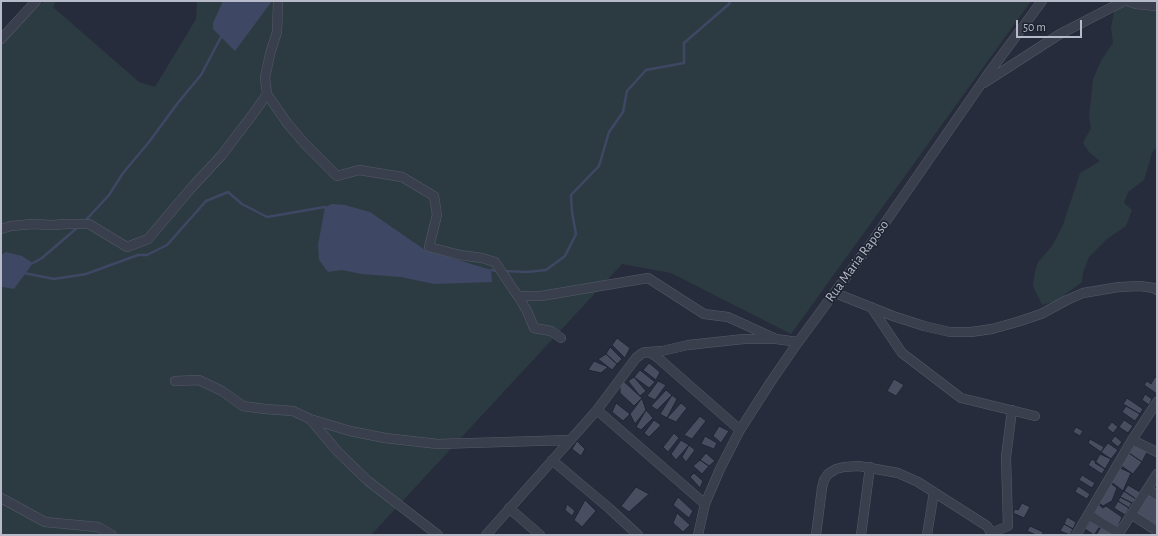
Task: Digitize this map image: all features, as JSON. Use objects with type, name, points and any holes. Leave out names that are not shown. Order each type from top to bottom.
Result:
[{"type":"street","points":[[1,38],[36,1]]},
{"type":"street","name":"Rua Maria Raposo","points":[[698,535],[705,504],[720,469],[740,430],[770,383],[798,342],[869,246],[980,85],[1042,1]]},
{"type":"street","points":[[980,85],[1060,34],[1124,1]]},
{"type":"street","points":[[1128,1],[1136,4],[1157,6]]},
{"type":"street","points":[[278,3],[277,32],[270,54],[265,78],[267,94],[287,123],[304,143],[337,176],[359,170],[402,177],[434,196],[437,215],[429,248],[496,262],[518,296],[534,328],[551,331],[561,338]]},
{"type":"street","points":[[1,229],[11,226],[32,224],[89,224],[127,247],[148,239],[193,186],[221,156],[267,94]]},
{"type":"street","points":[[518,296],[541,296],[648,278],[704,314],[728,317],[776,339]]},
{"type":"street","points":[[834,293],[893,316],[924,326],[950,332],[971,332],[998,327],[1041,314],[1083,293],[1140,286],[1154,288],[1157,290]]},
{"type":"street","points":[[871,307],[902,353],[961,398],[1036,416]]},
{"type":"street","points":[[486,535],[597,410],[636,358],[641,354],[645,352],[662,351],[695,344],[744,339],[776,339],[798,342]]},
{"type":"street","points":[[645,352],[651,353],[657,357],[740,430]]},
{"type":"street","points":[[175,381],[199,380],[222,391],[243,406],[265,410],[293,411],[310,419],[350,432],[385,438],[438,444],[570,440]]},
{"type":"street","points":[[1076,535],[1132,440],[1157,402]]},
{"type":"street","points":[[597,410],[705,504]]},
{"type":"street","points":[[816,535],[824,480],[828,474],[836,470],[844,467],[859,466],[870,467],[898,474],[918,482],[987,526],[990,529],[991,534],[1008,526],[1006,457],[1012,410]]},
{"type":"street","points":[[310,419],[338,452],[368,481],[438,535]]},
{"type":"street","points":[[1132,440],[1157,452]]},
{"type":"street","points":[[552,460],[638,535]]},
{"type":"street","points":[[861,535],[870,467]]},
{"type":"street","points":[[1088,514],[1119,534],[1157,474]]},
{"type":"street","points":[[1147,488],[1157,495]]},
{"type":"street","points":[[927,535],[934,492]]},
{"type":"street","points":[[1,498],[45,522],[98,526],[112,535]]},
{"type":"street","points":[[509,508],[540,535]]},
{"type":"street","points":[[1131,514],[1157,531]]},
{"type":"shaded area","points":[[44,1],[56,1],[53,7],[139,82],[155,87],[196,19],[197,1],[1031,1],[791,334],[671,273],[622,264],[371,535],[1,535],[1,42]]},
{"type":"shaded area","points":[[1121,6],[1130,6],[1150,10],[1157,9],[1157,147],[1152,153],[1144,180],[1128,192],[1124,203],[1132,210],[1126,226],[1107,239],[1089,257],[1083,272],[1082,282],[1056,301],[1042,305],[1033,286],[1038,262],[1052,246],[1063,225],[1080,173],[1100,161],[1089,152],[1083,143],[1091,128],[1089,117],[1093,79],[1102,59],[1113,43],[1111,28],[1114,12]]},
{"type":"water","points":[[223,1],[272,1],[235,51],[213,29],[213,23]]},
{"type":"water","points":[[332,204],[345,205],[370,212],[425,250],[491,270],[492,282],[434,284],[401,277],[361,274],[342,270],[328,272],[319,260],[318,245],[325,207]]},
{"type":"water","points":[[6,252],[22,256],[33,263],[14,289],[1,288],[1,255]]},
{"type":"building","points":[[617,338],[630,348],[625,358],[612,345]]},
{"type":"building","points":[[610,347],[622,359],[617,364],[606,354]]},
{"type":"building","points":[[606,354],[617,364],[612,370],[598,359]]},
{"type":"building","points":[[594,361],[608,367],[601,373],[588,370]]},
{"type":"building","points":[[649,363],[660,372],[656,380],[643,370]]},
{"type":"building","points":[[640,370],[655,382],[649,388],[634,377]]},
{"type":"building","points":[[634,377],[646,391],[640,396],[628,381]]},
{"type":"building","points":[[1155,377],[1157,379],[1157,394],[1144,385],[1147,381],[1151,384]]},
{"type":"building","points":[[620,378],[642,398],[634,406],[620,393]]},
{"type":"building","points":[[894,379],[904,385],[896,396],[887,391]]},
{"type":"building","points":[[658,381],[666,385],[655,400],[647,396]]},
{"type":"building","points":[[666,390],[672,395],[657,410],[651,406]]},
{"type":"building","points":[[1145,394],[1152,399],[1149,405],[1142,400]]},
{"type":"building","points":[[672,395],[677,399],[667,418],[660,414]]},
{"type":"building","points":[[642,398],[646,410],[635,424],[630,414]]},
{"type":"building","points":[[1127,398],[1143,409],[1140,414],[1123,404]]},
{"type":"building","points":[[616,403],[630,414],[623,421],[612,412]]},
{"type":"building","points":[[681,403],[687,408],[676,422],[667,418]]},
{"type":"building","points":[[1126,406],[1140,414],[1135,421],[1122,412]]},
{"type":"building","points":[[646,410],[653,418],[641,430],[636,427]]},
{"type":"building","points":[[700,416],[706,421],[692,439],[684,435]]},
{"type":"building","points":[[654,420],[661,425],[649,437],[644,433]]},
{"type":"building","points":[[1124,420],[1133,426],[1128,433],[1119,427]]},
{"type":"building","points":[[1112,422],[1118,427],[1113,433],[1107,428]]},
{"type":"building","points":[[719,426],[729,431],[721,443],[713,436]]},
{"type":"building","points":[[1076,427],[1083,431],[1080,436],[1073,432]]},
{"type":"building","points":[[674,433],[679,438],[668,452],[663,447]]},
{"type":"building","points":[[705,436],[717,443],[714,449],[701,444]]},
{"type":"building","points":[[1115,436],[1122,442],[1118,447],[1111,441]]},
{"type":"building","points":[[1090,439],[1104,447],[1101,452],[1088,443]]},
{"type":"building","points":[[681,440],[689,445],[676,460],[671,454]]},
{"type":"building","points":[[577,441],[585,449],[581,456],[572,449]]},
{"type":"building","points":[[1108,443],[1118,450],[1111,459],[1101,452]]},
{"type":"building","points":[[689,445],[695,450],[686,462],[682,457]]},
{"type":"building","points":[[1134,445],[1147,452],[1142,462],[1129,453]]},
{"type":"building","points":[[706,453],[715,461],[709,466],[700,460]]},
{"type":"building","points":[[1129,453],[1142,462],[1133,474],[1120,465]]},
{"type":"building","points":[[1100,454],[1111,459],[1105,469],[1095,463]]},
{"type":"building","points":[[1092,459],[1105,469],[1102,474],[1088,465]]},
{"type":"building","points":[[700,460],[709,466],[702,474],[693,466]]},
{"type":"building","points":[[1118,467],[1131,473],[1123,491],[1110,481]]},
{"type":"building","points":[[694,473],[703,481],[700,488],[690,477]]},
{"type":"building","points":[[1082,475],[1095,483],[1092,488],[1079,480]]},
{"type":"building","points":[[1109,482],[1117,488],[1112,501],[1103,506],[1098,502]]},
{"type":"building","points":[[1128,485],[1140,492],[1136,499],[1124,491]]},
{"type":"building","points":[[1078,486],[1090,494],[1087,499],[1075,492]]},
{"type":"building","points":[[636,487],[649,494],[629,512],[621,506]]},
{"type":"building","points":[[1124,491],[1136,499],[1132,503],[1120,497]]},
{"type":"building","points":[[1149,493],[1157,499],[1157,527],[1136,512]]},
{"type":"building","points":[[678,497],[693,511],[689,518],[673,505]]},
{"type":"building","points":[[1120,497],[1132,503],[1129,508],[1118,501]]},
{"type":"building","points":[[585,500],[596,511],[582,527],[574,520]]},
{"type":"building","points":[[1118,501],[1129,508],[1125,515],[1114,508]]},
{"type":"building","points":[[1022,503],[1030,507],[1024,518],[1013,513],[1015,509],[1018,510]]},
{"type":"building","points":[[567,504],[575,511],[572,516],[565,510]]},
{"type":"building","points":[[1098,504],[1103,508],[1106,506],[1122,517],[1117,529],[1093,512]]},
{"type":"building","points":[[677,513],[690,525],[683,532],[673,523]]},
{"type":"building","points":[[1067,517],[1076,522],[1073,529],[1064,524]]},
{"type":"building","points":[[1091,519],[1101,525],[1094,535],[1085,529]]},
{"type":"building","points":[[1064,524],[1073,529],[1070,535],[1060,531]]},
{"type":"building","points":[[1102,525],[1114,535],[1096,535]]},
{"type":"building","points":[[1030,526],[1043,532],[1042,535],[1036,535],[1027,531]]},
{"type":"waterway","points":[[503,271],[527,272],[546,270],[565,256],[576,234],[571,195],[599,166],[609,132],[623,112],[627,91],[646,70],[684,63],[684,43],[729,4],[730,1]]},
{"type":"waterway","points":[[85,221],[109,195],[123,173],[201,75],[221,37]]},
{"type":"waterway","points":[[24,273],[54,279],[86,274],[138,255],[147,255],[167,245],[206,201],[228,192],[242,204],[267,217],[325,207]]},
{"type":"waterway","points":[[33,263],[42,258],[78,227]]},
{"type":"waterway","points":[[491,270],[498,271]]}]
